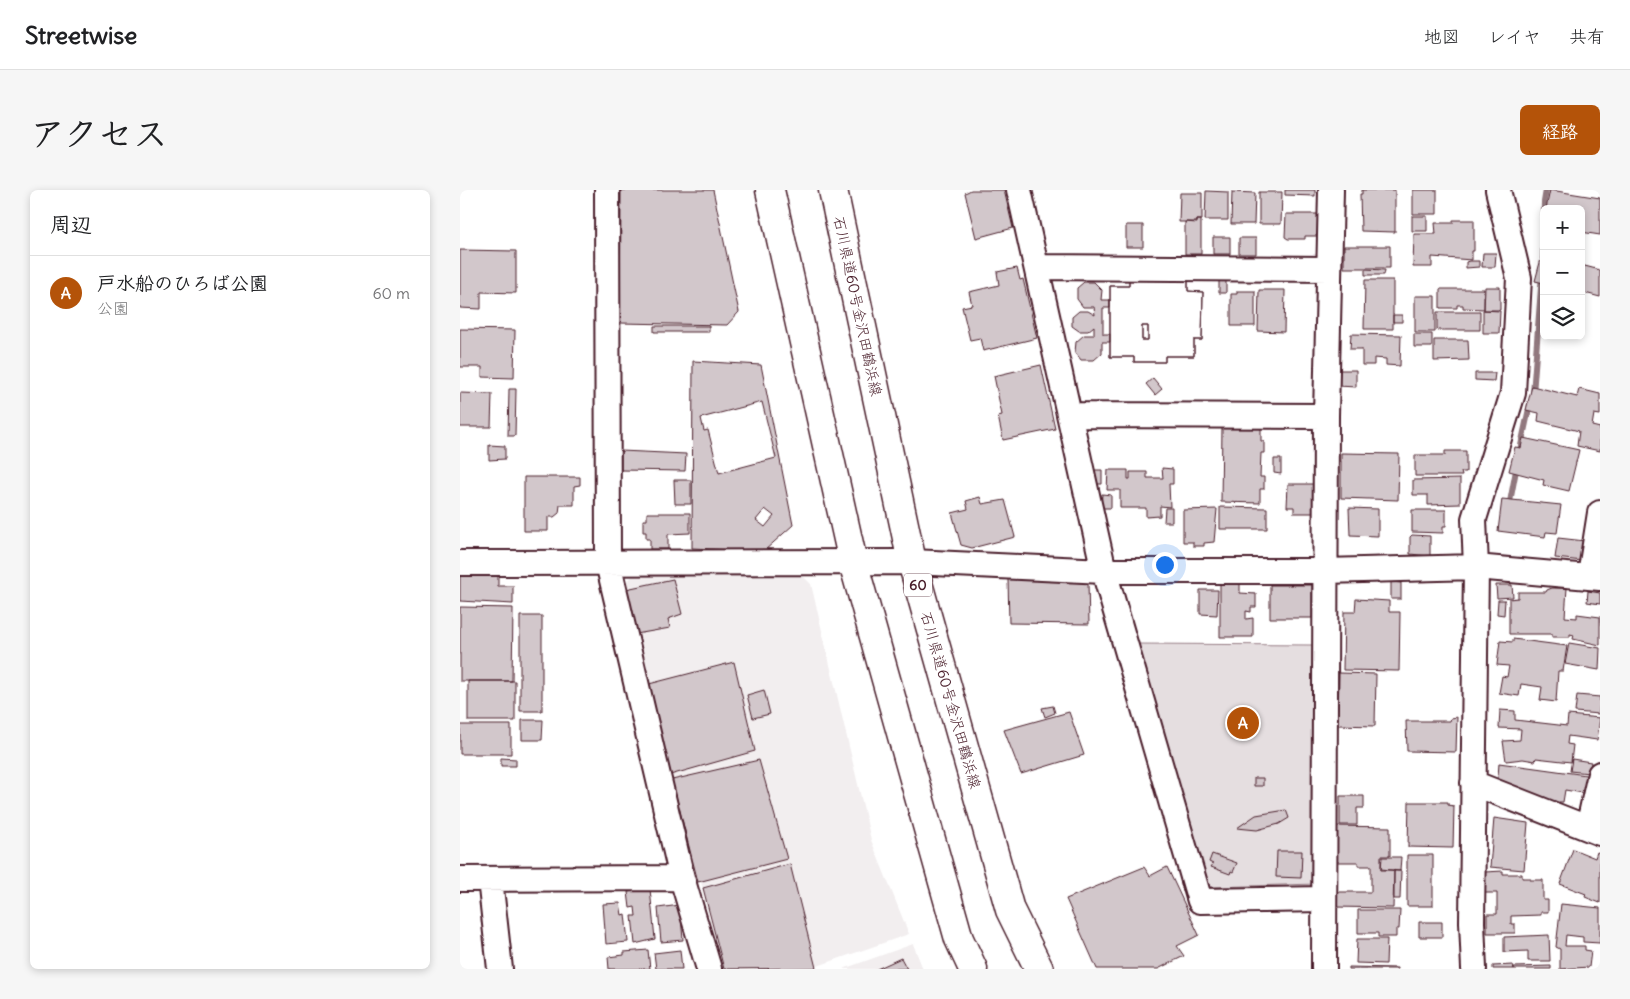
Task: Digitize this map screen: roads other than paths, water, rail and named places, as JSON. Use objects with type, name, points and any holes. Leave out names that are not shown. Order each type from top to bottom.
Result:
[{"type":"main road","points":[[770,190],[853,562],[959,940],[973,969]]},
{"type":"main road","name":"石川県道60号金沢田鶴浜線","points":[[833,190],[912,562],[1010,910],[1039,969]]},
{"type":"street","points":[[607,190],[608,563],[682,878],[709,969]]},
{"type":"street","points":[[1019,190],[1104,571],[1200,901],[1324,899]]},
{"type":"street","points":[[1324,969],[1326,416],[1331,190]]},
{"type":"street","points":[[1474,969],[1472,922],[1476,567],[1474,519],[1513,392],[1519,278],[1498,190]]},
{"type":"street","points":[[1037,267],[1329,269]]},
{"type":"street","points":[[1070,415],[1326,416]]},
{"type":"street","points":[[460,563],[912,562],[1104,571],[1325,571],[1476,567],[1595,577],[1600,513]]},
{"type":"street","points":[[1473,783],[1594,831],[1600,774]]},
{"type":"street","points":[[460,879],[682,878]]},
{"type":"street","points":[[490,879],[500,969]]},
{"type":"waterway","points":[[1543,250],[1546,190]]},
{"type":"waterway","points":[[1533,394],[1540,295]]},
{"type":"waterway","points":[[1519,455],[1530,404]]},
{"type":"waterway","points":[[1509,507],[1517,465]]},
{"type":"place","name":"戸水船のひろば公園","points":[[1243,723]]}]
